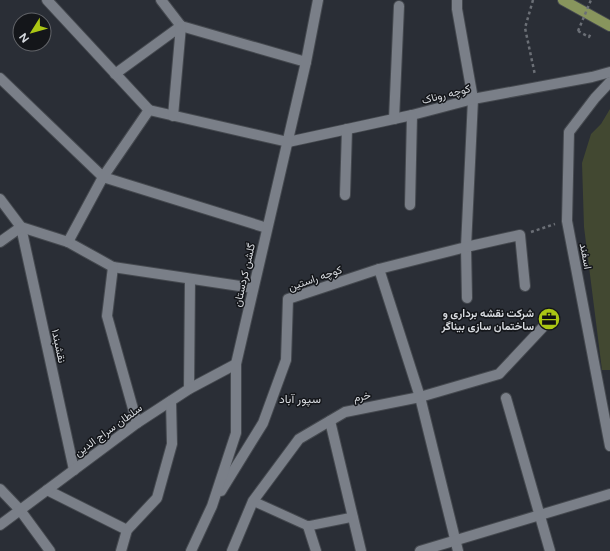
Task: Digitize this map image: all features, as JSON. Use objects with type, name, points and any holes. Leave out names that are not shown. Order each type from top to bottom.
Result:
[{"type":"main road","points":[[563,0],[610,26]]},
{"type":"street","points":[[47,0],[149,110],[288,142]]},
{"type":"street","points":[[161,0],[181,26],[306,62]]},
{"type":"street","name":"گلشن کردستان","points":[[191,551],[212,506],[236,433],[236,364],[288,142],[318,0]]},
{"type":"street","points":[[457,0],[457,9],[473,99],[466,247],[467,298]]},
{"type":"street","points":[[394,118],[399,6]]},
{"type":"street","points":[[116,74],[181,26]]},
{"type":"street","points":[[173,116],[181,26]]},
{"type":"street","name":"کوچه روناک","points":[[288,142],[412,115],[473,99],[538,88],[610,72]]},
{"type":"street","points":[[0,78],[103,178],[267,228]]},
{"type":"street","name":"اسفند","points":[[610,82],[595,98],[569,132],[567,221],[610,446]]},
{"type":"street","points":[[68,242],[103,178],[149,110]]},
{"type":"street","points":[[410,205],[412,115]]},
{"type":"street","points":[[345,195],[347,129]]},
{"type":"street","points":[[0,199],[21,227],[68,242],[113,267],[253,288]]},
{"type":"street","points":[[0,242],[21,227]]},
{"type":"street","name":"نقشبند۱","points":[[21,227],[74,470]]},
{"type":"street","points":[[520,235],[525,286]]},
{"type":"street","name":"کوچه راستین","points":[[212,506],[263,423],[286,360],[288,299],[379,269],[520,235]]},
{"type":"street","points":[[113,267],[107,316],[137,423]]},
{"type":"street","points":[[379,269],[420,397],[458,551]]},
{"type":"street","points":[[189,389],[190,279]]},
{"type":"street","name":"خرم","points":[[232,551],[253,501],[299,439],[345,412],[420,397],[500,374],[544,326]]},
{"type":"street","name":"سلطان سراج الدین","points":[[0,524],[137,423],[189,389],[236,364]]},
{"type":"street","points":[[506,398],[550,551]]},
{"type":"street","points":[[122,551],[127,530],[157,498],[172,444],[171,401]]},
{"type":"street","points":[[330,421],[361,551]]},
{"type":"street","points":[[0,489],[20,510],[50,551]]},
{"type":"street","points":[[47,490],[127,530]]},
{"type":"street","points":[[420,551],[610,494]]},
{"type":"street","points":[[308,526],[316,551]]},
{"type":"lane","points":[[253,501],[308,526],[353,517]]},
{"type":"path","points":[[533,0],[525,28],[538,88]]},
{"type":"path","points":[[591,0],[578,31],[589,37],[591,33]]},
{"type":"path","points":[[520,235],[567,221]]},
{"type":"green space","points":[[610,109],[610,370],[602,370],[584,227],[582,163],[591,134],[601,124]]},
{"type":"place","name":"شرکت نقشه برداری و ساختمان سازی بیناگر","points":[[549,319]]},
{"type":"district","name":"سپور آباد","points":[[300,399]]}]
